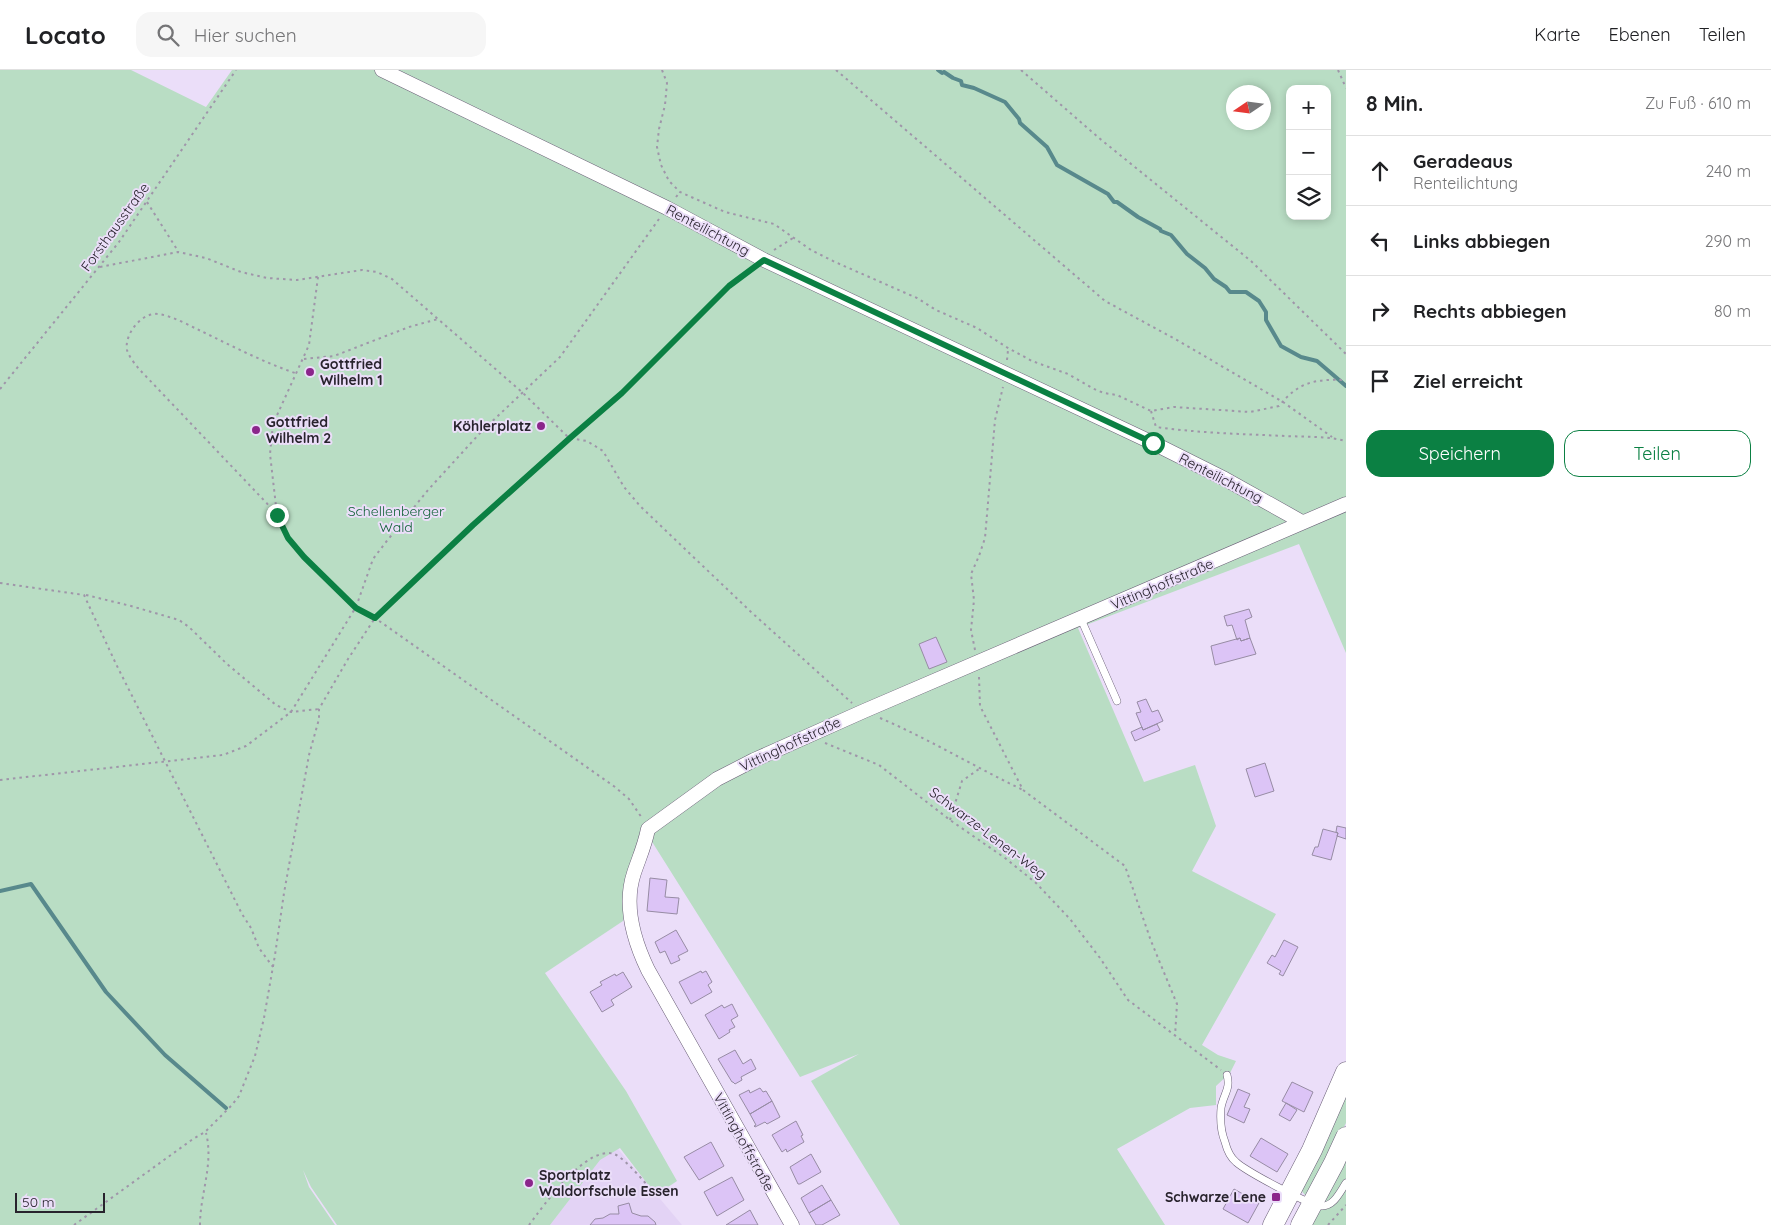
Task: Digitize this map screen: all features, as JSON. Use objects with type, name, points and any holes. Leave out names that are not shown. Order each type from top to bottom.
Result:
[{"type":"main road","points":[[1273,1225],[1312,1150],[1346,1072]]},
{"type":"main road","points":[[1301,1225],[1346,1137]]},
{"type":"street","name":"Renteilichtung","points":[[382,70],[667,208],[764,260],[1006,373],[1225,479],[1302,522]]},
{"type":"street","name":"Vittinghoffstraße","points":[[792,1225],[639,952],[632,929],[630,888],[648,829],[717,779],[754,760],[1346,504]]},
{"type":"lane","points":[[1080,619],[1117,701]]},
{"type":"lane","points":[[1227,1075],[1229,1083],[1221,1106],[1221,1124],[1224,1140],[1235,1162],[1250,1172],[1312,1204],[1321,1206],[1334,1202],[1346,1183]]},
{"type":"path","name":"Forsthausstraße","points":[[0,389],[100,267],[147,202],[236,70]]},
{"type":"path","points":[[662,70],[667,83],[665,105],[658,129],[657,147],[660,165],[669,181],[680,192],[725,212],[774,224],[811,250],[851,271],[917,298],[936,310],[977,328],[1032,362],[1068,374],[1104,394],[1117,395],[1150,411],[1174,407],[1250,412],[1279,406],[1301,386],[1312,381],[1346,380]]},
{"type":"path","points":[[836,70],[1105,301],[1177,340],[1283,402],[1332,437],[1346,441]]},
{"type":"path","points":[[1021,70],[1100,138],[1251,261],[1346,354]]},
{"type":"path","points":[[1338,70],[1346,88]]},
{"type":"path","points":[[0,780],[210,757],[246,746],[291,712],[356,608],[373,559],[428,490],[482,432],[560,357],[680,192]]},
{"type":"path","points":[[147,202],[178,252]]},
{"type":"path","points":[[74,1225],[205,1132],[239,1096],[255,1056],[264,1018],[285,885],[319,719],[319,709],[375,618],[473,525],[622,393],[729,286],[764,260],[770,252],[793,238]]},
{"type":"path","points":[[100,267],[178,252],[198,256],[241,272],[267,278],[297,280],[362,270],[377,272],[392,278],[523,393],[570,438],[586,441],[603,451],[624,487],[640,506],[852,703],[864,711],[914,733],[979,769],[1023,790],[1125,866],[1150,941],[1177,1004],[1175,1036]]},
{"type":"path","points":[[318,277],[308,345],[273,424],[271,472],[277,515],[282,527],[304,557],[356,608],[375,618],[615,787],[636,806],[648,829]]},
{"type":"path","points":[[277,515],[139,370],[127,352],[127,345],[129,337],[141,319],[153,314],[159,314],[180,322],[263,362],[295,373]]},
{"type":"path","points":[[303,359],[334,356],[409,327],[438,319]]},
{"type":"path","points":[[1008,348],[1006,373],[994,420],[985,538],[971,574],[974,600],[971,630],[978,662],[980,706],[1023,790]]},
{"type":"path","points":[[1150,411],[1156,427],[1238,434],[1332,437]]},
{"type":"path","points":[[0,583],[84,595],[178,620],[189,627],[227,664],[276,705],[291,712],[319,709]]},
{"type":"path","points":[[84,595],[116,664],[238,906],[251,928],[259,948],[273,967]]},
{"type":"path","name":"Schwarze-Lenen-Weg","points":[[806,736],[879,766],[950,820],[1005,858],[1036,883],[1070,919],[1100,958],[1128,1000],[1227,1075]]},
{"type":"path","points":[[950,820],[962,780],[979,769]]},
{"type":"path","points":[[200,1225],[208,1157],[208,1142],[205,1132]]},
{"type":"path","points":[[530,1225],[545,1204],[578,1166],[597,1155],[614,1154],[632,1168],[655,1194]]},
{"type":"path","points":[[1328,1225],[1346,1205]]},
{"type":"shaded area","points":[[618,1149],[682,1225],[550,1225],[600,1159]]},
{"type":"green space","name":"Schellenberger Wald","points":[[0,70],[131,70],[206,107],[232,70],[1346,70],[1346,653],[1299,544],[1078,628],[1144,782],[1195,765],[1216,826],[1192,871],[1276,914],[1202,1045],[1218,1055],[1236,1061],[1230,1073],[1216,1086],[1216,1105],[1190,1108],[1117,1149],[1165,1225],[900,1225],[811,1081],[859,1054],[800,1077],[644,829],[623,921],[545,973],[626,1091],[677,1181],[656,1195],[620,1148],[600,1160],[550,1225],[337,1225],[311,1187],[303,1170],[309,1187],[335,1225],[0,1225]]},
{"type":"green space","points":[[1346,1086],[1346,1123],[1310,1195],[1305,1195],[1300,1189]]},
{"type":"green space","points":[[1346,1145],[1346,1225],[1303,1225]]},
{"type":"building","points":[[1249,609],[1252,617],[1245,620],[1250,638],[1241,641],[1240,638],[1237,640],[1232,625],[1227,626],[1224,616]]},
{"type":"building","points":[[936,637],[947,662],[929,669],[919,644]]},
{"type":"building","points":[[1240,638],[1241,641],[1250,638],[1256,654],[1215,665],[1211,646]]},
{"type":"building","points":[[1146,699],[1152,712],[1158,710],[1163,721],[1143,730],[1136,713],[1141,712],[1137,702]]},
{"type":"building","points":[[1157,724],[1160,730],[1135,741],[1131,732],[1142,727],[1143,730]]},
{"type":"building","points":[[1265,763],[1274,791],[1255,797],[1246,769]]},
{"type":"building","points":[[1337,826],[1346,828],[1346,839],[1337,836]]},
{"type":"building","points":[[1323,829],[1338,833],[1331,860],[1312,855],[1315,847],[1318,847]]},
{"type":"building","points":[[650,878],[667,880],[665,897],[679,898],[677,914],[647,911]]},
{"type":"building","points":[[676,930],[688,951],[678,956],[680,960],[671,964],[665,951],[660,953],[655,942]]},
{"type":"building","points":[[1284,940],[1298,947],[1283,976],[1279,974],[1281,971],[1267,963],[1272,955],[1275,957]]},
{"type":"building","points":[[701,971],[702,973],[706,971],[712,982],[708,985],[712,992],[691,1004],[679,982]]},
{"type":"building","points":[[623,972],[632,987],[611,1000],[614,1005],[602,1012],[590,992],[602,985],[600,982]]},
{"type":"building","points":[[732,1004],[738,1016],[731,1020],[735,1027],[719,1039],[705,1015],[722,1005],[724,1008]]},
{"type":"building","points":[[735,1050],[743,1064],[751,1059],[756,1069],[741,1077],[742,1080],[735,1084],[718,1059]]},
{"type":"building","points":[[1292,1082],[1313,1092],[1304,1112],[1282,1101]]},
{"type":"building","points":[[760,1088],[763,1092],[766,1091],[772,1101],[750,1114],[739,1095],[749,1090],[750,1093]]},
{"type":"building","points":[[1238,1089],[1250,1094],[1244,1107],[1250,1109],[1244,1123],[1227,1115]]},
{"type":"building","points":[[772,1101],[780,1117],[767,1124],[765,1122],[755,1127],[756,1125],[750,1114]]},
{"type":"building","points":[[1286,1103],[1297,1110],[1290,1121],[1279,1115]]},
{"type":"building","points":[[796,1121],[803,1135],[801,1136],[804,1142],[787,1152],[786,1149],[782,1152],[772,1135]]},
{"type":"building","points":[[1261,1138],[1288,1154],[1277,1172],[1250,1156]]},
{"type":"building","points":[[711,1142],[724,1166],[699,1180],[684,1157]]},
{"type":"building","points":[[811,1154],[821,1172],[798,1184],[790,1167]]},
{"type":"building","points":[[732,1177],[744,1200],[717,1216],[704,1192]]},
{"type":"building","points":[[822,1185],[831,1200],[809,1213],[801,1198]]},
{"type":"building","points":[[1234,1189],[1259,1203],[1248,1223],[1223,1209]]},
{"type":"building","points":[[831,1200],[840,1215],[822,1225],[816,1225],[809,1213]]},
{"type":"building","points":[[629,1203],[632,1213],[648,1216],[656,1225],[590,1225],[595,1219],[603,1218],[610,1214],[619,1214],[618,1206]]},
{"type":"building","points":[[750,1210],[758,1225],[726,1225]]},
{"type":"waterway","points":[[938,70],[961,81],[962,85],[974,88],[1005,102],[1019,119],[1020,123],[1047,147],[1057,165],[1108,194],[1114,202],[1117,202],[1161,231],[1171,235],[1187,254],[1230,292],[1246,292],[1259,301],[1266,312],[1266,320],[1281,346],[1301,357],[1317,361],[1346,386]]},
{"type":"waterway","points":[[0,891],[31,884],[106,992],[165,1055],[226,1108]]},
{"type":"place","name":"Gottfried Wilhelm 1","points":[[310,372]]},
{"type":"place","name":"Köhlerplatz","points":[[541,426]]},
{"type":"place","name":"Gottfried Wilhelm 2","points":[[256,430]]},
{"type":"place","name":"Sportplatz Waldorfschule Essen","points":[[529,1183]]},
{"type":"place","name":"Schwarze Lene","points":[[1276,1197]]},
{"type":"route","points":[[277,515],[288,538],[304,557],[356,608],[375,618],[473,525],[622,393],[729,286],[764,260],[1153,443]]}]
